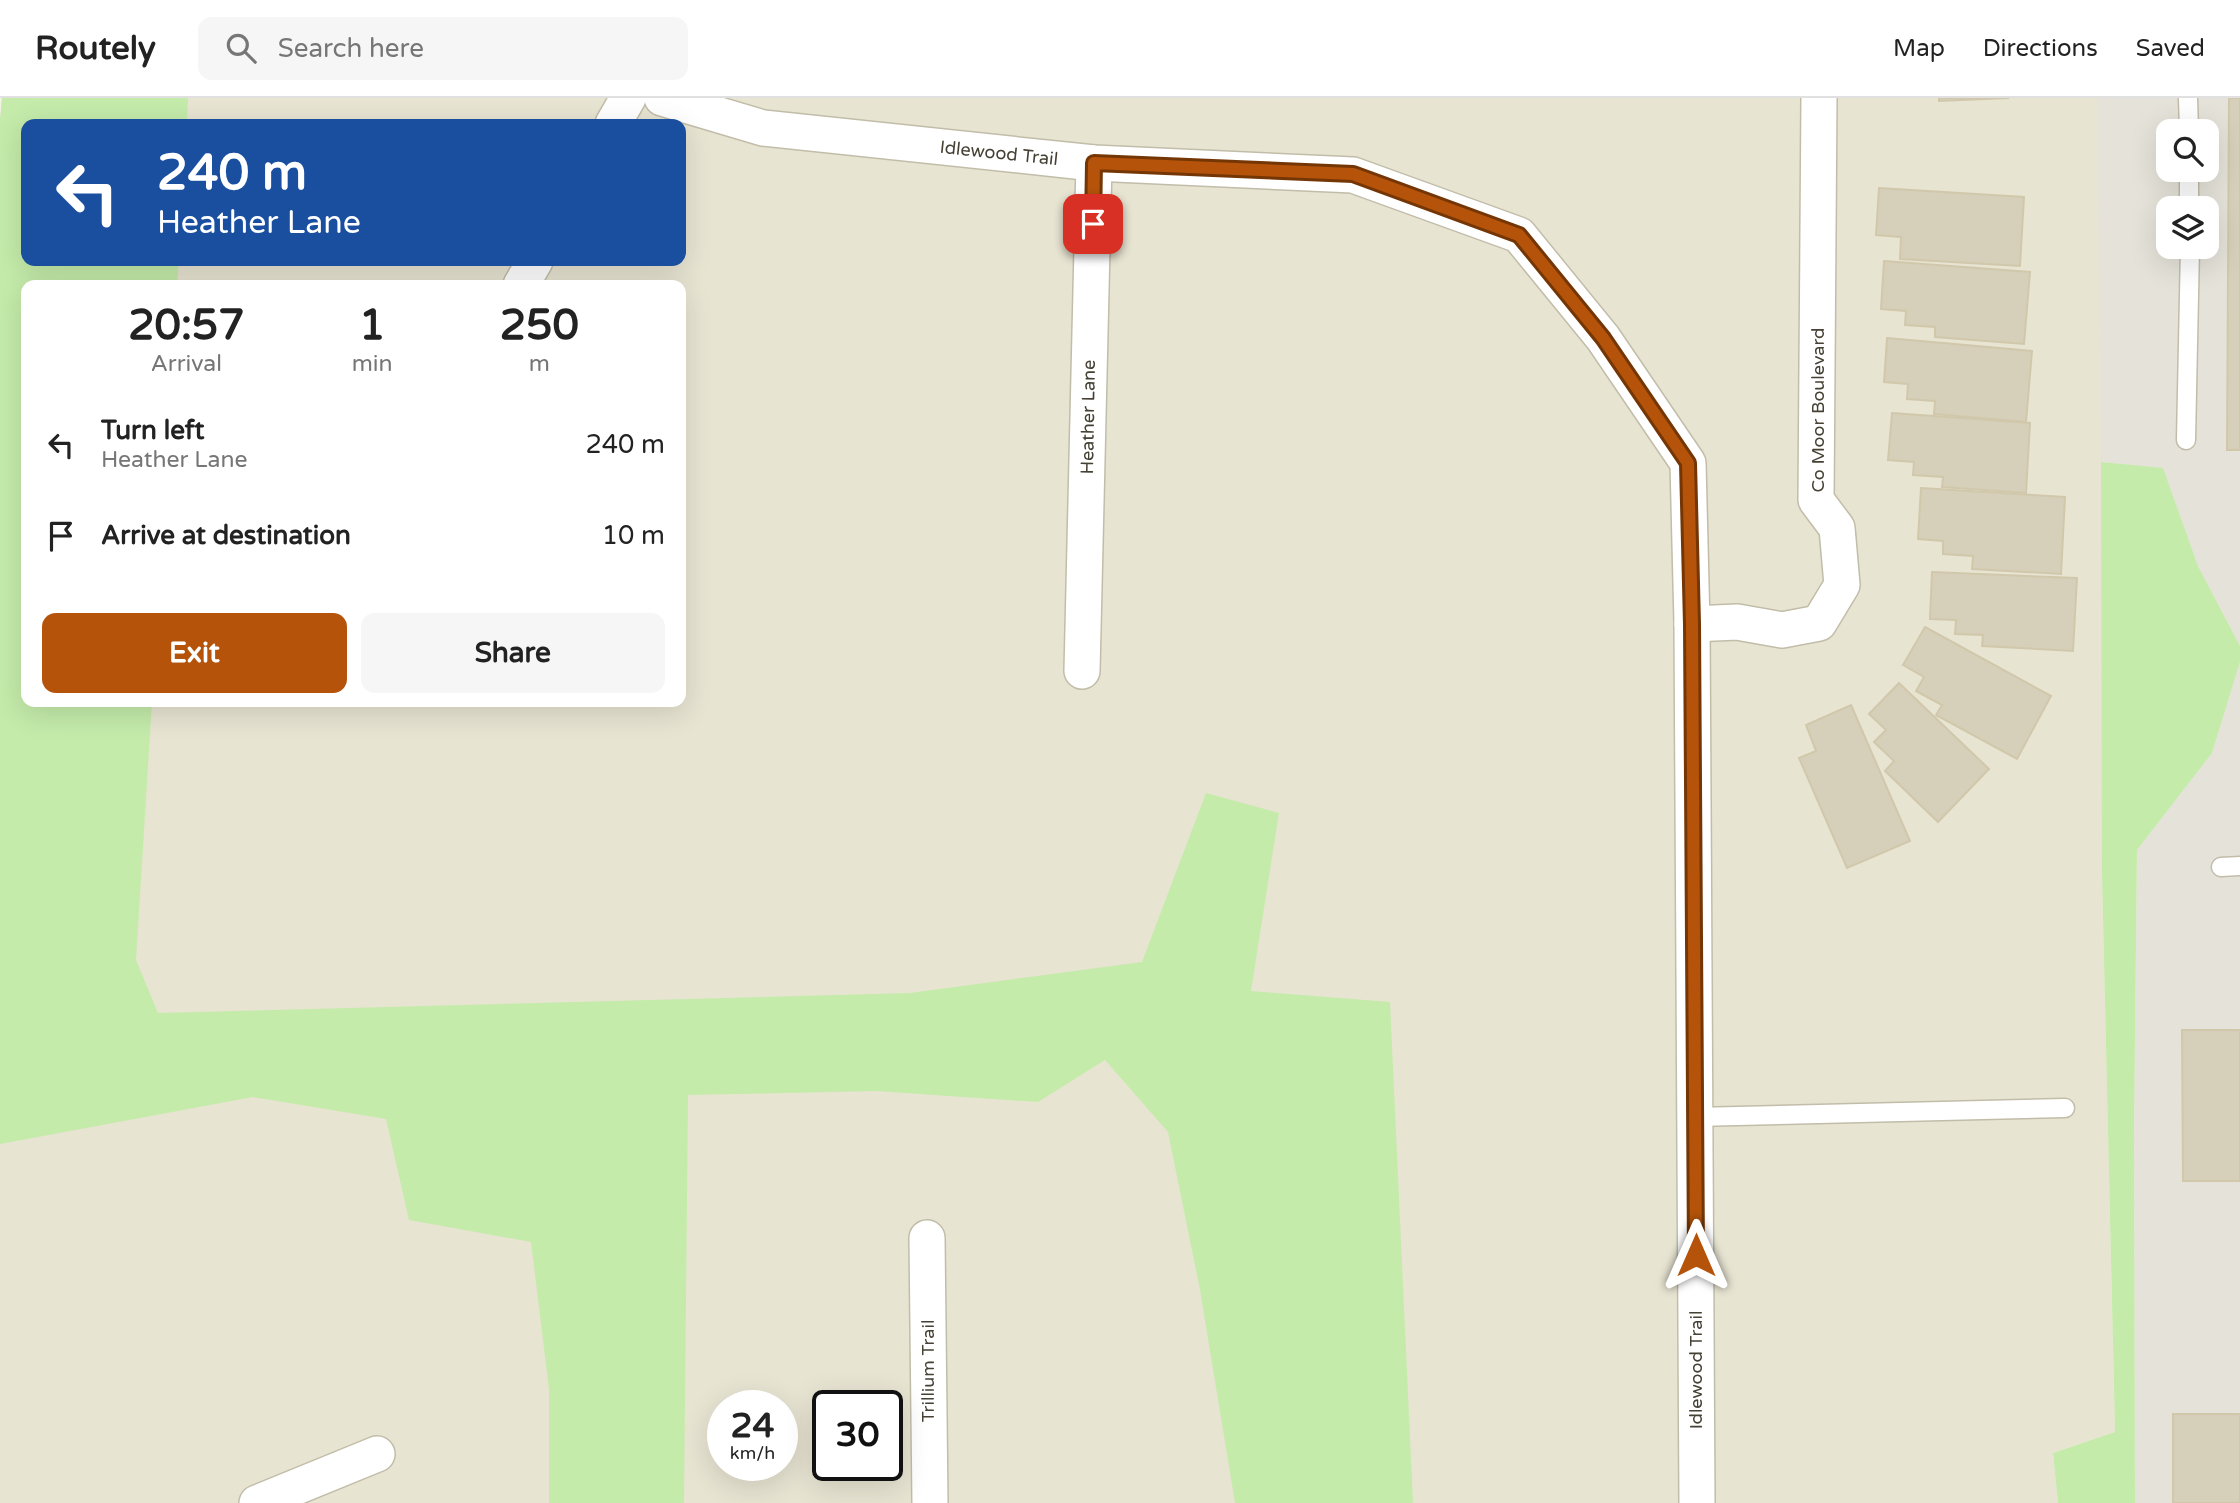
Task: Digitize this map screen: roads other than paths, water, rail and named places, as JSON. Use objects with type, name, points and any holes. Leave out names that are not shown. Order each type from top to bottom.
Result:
[{"type":"street","points":[[617,119],[628,98]]},
{"type":"street","name":"Idlewood Trail","points":[[662,98],[762,128],[1094,163],[1353,174],[1519,235],[1603,338],[1688,463],[1692,624],[1697,1503]]},
{"type":"street","name":"Co Moor Boulevard","points":[[1692,624],[1737,622],[1782,629],[1819,623],[1842,586],[1837,528],[1816,500],[1819,98]]},
{"type":"street","name":"Heather Lane","points":[[1082,671],[1094,163]]},
{"type":"street","name":"Trillium Trail","points":[[927,1238],[930,1503]]},
{"type":"street","points":[[257,1503],[377,1454]]},
{"type":"lane","points":[[2188,98],[2189,119]]},
{"type":"lane","points":[[2186,440],[2190,259]]},
{"type":"lane","points":[[2221,867],[2240,866]]},
{"type":"lane","points":[[1695,1117],[2065,1108]]}]
